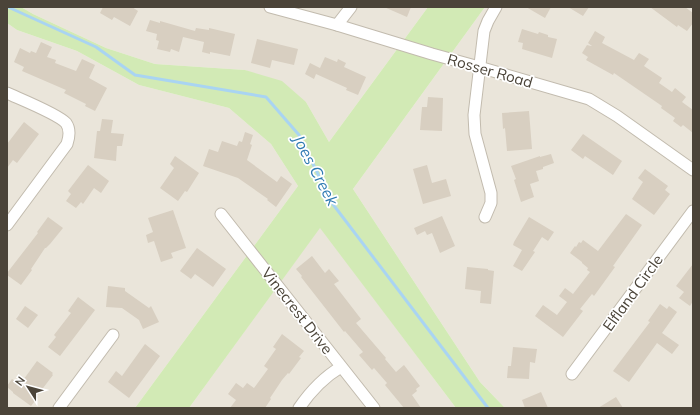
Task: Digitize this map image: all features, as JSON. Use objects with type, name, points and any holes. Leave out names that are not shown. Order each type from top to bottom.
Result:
[{"type":"street","name":"Rosser Road","points":[[270,7],[338,25],[432,54],[589,99],[617,116],[693,170]]},
{"type":"street","points":[[338,25],[351,7]]},
{"type":"street","points":[[485,217],[492,204],[491,193],[476,134],[474,115],[484,31],[496,7]]},
{"type":"street","points":[[7,93],[58,117],[66,124],[69,130],[69,137],[67,144],[7,226]]},
{"type":"street","name":"Elfland Circle","points":[[572,374],[693,211]]},
{"type":"street","name":"Vinecrest Drive","points":[[221,214],[374,408]]},
{"type":"street","points":[[59,408],[113,335]]},
{"type":"street","points":[[299,408],[317,386],[332,372],[341,367]]},
{"type":"shaded area","points":[[21,7],[428,7],[329,142],[306,102],[245,70],[155,64],[106,48]]},
{"type":"shaded area","points":[[485,7],[693,7],[693,408],[505,408],[480,382],[353,189]]},
{"type":"shaded area","points":[[7,23],[17,30],[77,51],[139,85],[229,108],[271,144],[298,186],[135,408],[7,408]]},
{"type":"shaded area","points":[[320,227],[456,408],[189,408]]},
{"type":"green space","points":[[7,7],[21,7],[106,48],[155,64],[245,70],[282,81],[306,102],[329,142],[428,7],[485,7],[353,189],[480,382],[505,408],[456,408],[320,228],[189,408],[135,408],[298,186],[271,144],[229,108],[139,85],[77,51],[17,30],[7,23]]},
{"type":"building","points":[[103,7],[132,7],[138,11],[130,26],[114,17],[112,20],[100,13]]},
{"type":"building","points":[[384,7],[411,7],[407,17]]},
{"type":"building","points":[[526,7],[551,7],[545,18]]},
{"type":"building","points":[[568,7],[589,7],[583,16]]},
{"type":"building","points":[[650,7],[685,7],[693,13],[693,23],[687,31],[678,25],[677,27]]},
{"type":"building","points":[[150,20],[160,23],[160,21],[195,31],[196,28],[209,30],[209,28],[235,34],[230,56],[202,52],[204,42],[183,37],[179,52],[171,49],[170,52],[157,49],[159,41],[156,40],[157,34],[146,31]]},
{"type":"building","points":[[522,29],[538,34],[539,32],[548,35],[548,37],[557,39],[552,58],[522,49],[523,43],[518,42]]},
{"type":"building","points":[[595,31],[605,37],[602,43],[634,60],[639,53],[649,59],[644,66],[662,78],[659,83],[672,92],[675,88],[686,97],[682,102],[693,110],[693,133],[683,125],[681,127],[673,121],[675,118],[661,108],[662,106],[614,73],[613,75],[586,60],[588,57],[582,53],[587,45],[592,46],[588,43]]},
{"type":"building","points":[[257,39],[298,49],[294,65],[272,60],[270,68],[251,63]]},
{"type":"building","points":[[41,42],[52,47],[47,57],[56,60],[55,63],[76,71],[82,59],[95,65],[89,78],[107,88],[95,111],[85,106],[86,104],[64,93],[66,90],[22,71],[24,67],[14,62],[20,48],[30,53],[31,51],[36,53]]},
{"type":"building","points":[[325,57],[337,62],[338,59],[346,63],[344,67],[366,77],[358,95],[346,90],[347,88],[316,74],[314,79],[305,74],[310,63],[320,68]]},
{"type":"building","points":[[428,97],[443,98],[442,131],[420,130],[422,107],[427,107]]},
{"type":"building","points":[[529,111],[532,149],[507,151],[502,113]]},
{"type":"building","points":[[102,119],[113,120],[111,133],[124,134],[122,146],[117,146],[116,161],[94,158],[97,131],[100,131]]},
{"type":"building","points":[[24,122],[39,134],[17,163],[13,160],[7,168],[7,144]]},
{"type":"building","points":[[245,132],[253,135],[250,144],[252,145],[247,160],[277,182],[281,176],[292,184],[276,207],[267,200],[268,199],[238,178],[203,166],[209,149],[218,152],[222,141],[237,146],[239,141],[242,142]]},
{"type":"building","points":[[583,134],[622,161],[613,175],[585,156],[583,159],[571,150]]},
{"type":"building","points":[[551,154],[554,163],[536,171],[539,181],[530,184],[534,197],[521,202],[514,180],[516,179],[511,166],[540,156]]},
{"type":"building","points":[[175,156],[199,173],[187,192],[185,191],[178,201],[160,188],[174,168],[170,164]]},
{"type":"building","points":[[88,165],[109,181],[101,193],[94,188],[83,204],[81,202],[76,208],[66,201],[71,194],[68,191]]},
{"type":"building","points":[[427,165],[432,183],[446,179],[451,196],[423,204],[413,169]]},
{"type":"building","points":[[645,169],[668,186],[665,190],[670,194],[654,215],[632,199],[643,182],[638,178]]},
{"type":"building","points":[[173,210],[186,248],[171,253],[173,258],[161,262],[154,241],[148,243],[146,235],[153,232],[148,218]]},
{"type":"building","points":[[626,214],[642,225],[594,296],[592,294],[580,309],[583,311],[563,337],[535,316],[543,305],[557,315],[567,302],[559,296],[565,288],[573,294],[590,272],[582,262],[570,253],[575,246],[576,247],[579,242],[581,243],[583,240],[598,251]]},
{"type":"building","points":[[442,216],[455,246],[440,253],[432,233],[427,235],[425,231],[417,235],[414,228]]},
{"type":"building","points":[[48,217],[63,228],[45,248],[21,285],[7,275],[7,273],[38,233],[37,232]]},
{"type":"building","points":[[529,217],[554,232],[548,241],[542,237],[533,251],[535,252],[522,271],[513,266],[522,250],[513,245]]},
{"type":"building","points":[[197,248],[226,269],[213,287],[195,274],[191,279],[180,271]]},
{"type":"building","points":[[312,256],[325,273],[329,269],[339,281],[334,284],[361,319],[356,323],[386,358],[385,359],[396,372],[404,365],[420,386],[412,395],[421,408],[404,408],[385,385],[387,383],[374,368],[372,370],[359,355],[363,352],[345,331],[344,332],[301,277],[302,276],[296,269]]},
{"type":"building","points":[[693,264],[693,301],[690,306],[679,298],[684,292],[676,286]]},
{"type":"building","points":[[467,267],[494,271],[491,304],[480,303],[481,291],[465,289]]},
{"type":"building","points":[[108,286],[125,288],[125,291],[149,308],[151,306],[159,322],[143,329],[139,320],[122,308],[106,307]]},
{"type":"building","points":[[78,297],[95,310],[60,356],[48,347],[56,337],[54,335],[71,313],[68,311]]},
{"type":"building","points":[[660,304],[667,309],[669,306],[677,312],[662,333],[679,345],[672,354],[657,343],[629,382],[613,371],[650,322],[648,321]]},
{"type":"building","points":[[25,306],[38,315],[28,328],[16,319]]},
{"type":"building","points":[[282,334],[304,351],[299,357],[301,358],[289,374],[288,373],[282,380],[265,408],[230,408],[236,400],[228,394],[236,383],[243,388],[247,383],[254,388],[268,369],[264,366],[276,349],[273,347]]},
{"type":"building","points":[[145,344],[160,356],[129,398],[108,382],[116,371],[122,376]]},
{"type":"building","points":[[513,347],[537,349],[535,363],[530,362],[529,379],[507,378],[508,366],[511,366]]},
{"type":"building","points":[[37,361],[53,373],[53,375],[31,406],[13,393],[7,386],[12,379],[19,384],[20,382],[21,383]]},
{"type":"building","points":[[541,392],[548,408],[525,408],[522,400]]},
{"type":"building","points":[[616,397],[623,408],[598,408]]},
{"type":"waterway","name":"Joes Creek","points":[[8,7],[96,47],[135,75],[266,97],[299,135],[332,203],[488,408]]}]
